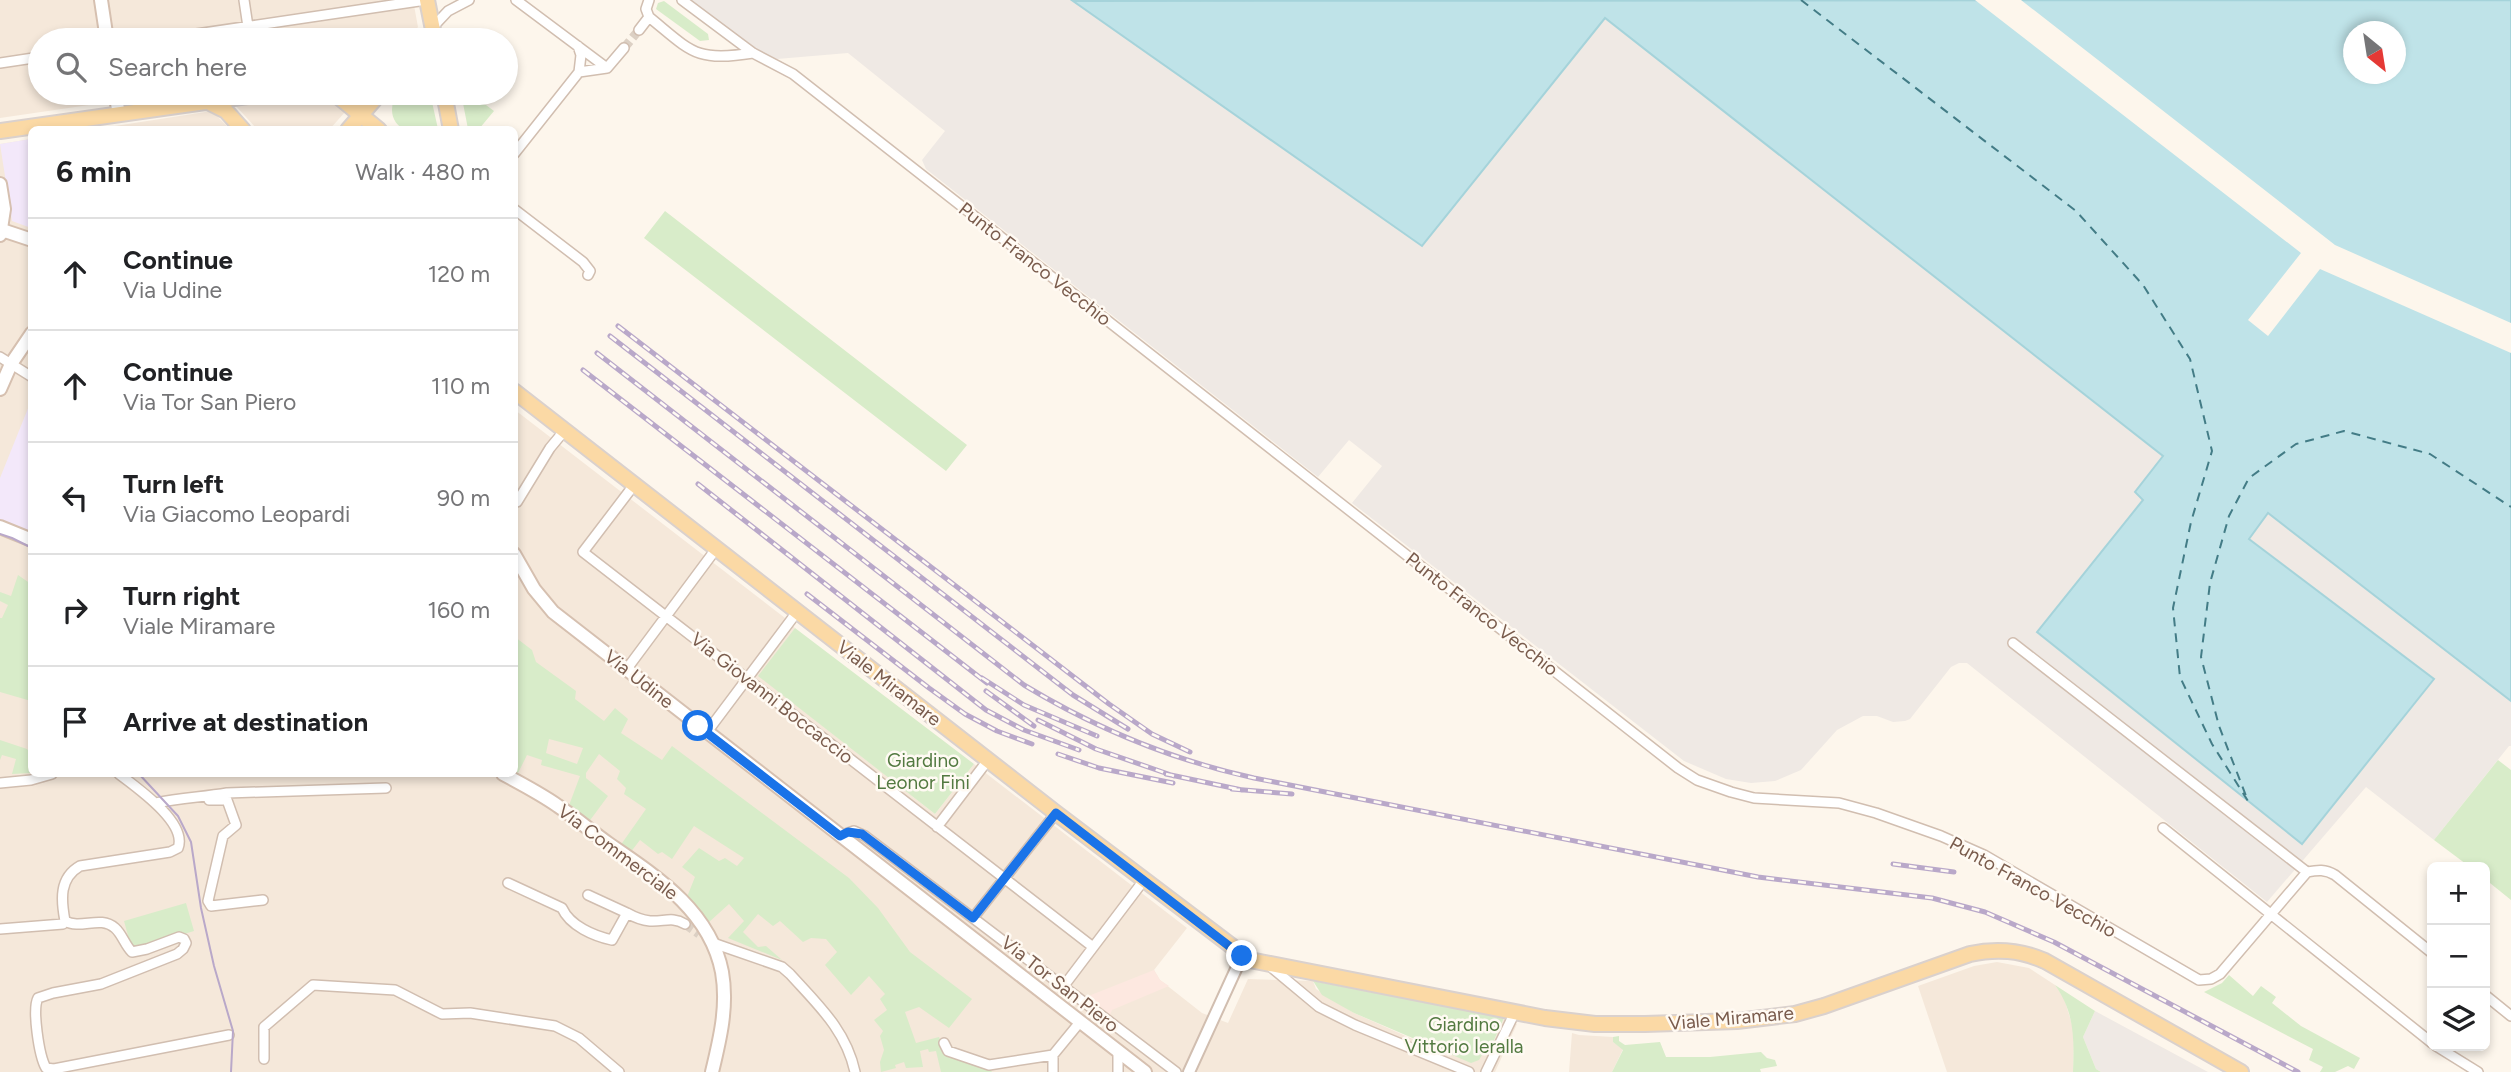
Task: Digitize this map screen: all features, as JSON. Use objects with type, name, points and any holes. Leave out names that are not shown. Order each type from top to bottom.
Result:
[{"type":"main road","points":[[101,0],[105,28]]},
{"type":"main road","points":[[427,0],[430,28]]},
{"type":"main road","points":[[117,105],[118,114]]},
{"type":"main road","points":[[70,125],[118,114],[185,105]]},
{"type":"main road","points":[[213,105],[226,111],[239,126]]},
{"type":"main road","points":[[349,105],[374,126]]},
{"type":"main road","points":[[351,126],[370,105]]},
{"type":"main road","points":[[446,105],[450,126]]},
{"type":"main road","points":[[0,131],[28,129]]},
{"type":"main road","points":[[0,184],[4,209],[1,233],[28,239]]},
{"type":"main road","points":[[0,389],[6,360],[28,337]]},
{"type":"main road","name":"Viale Miramare","points":[[518,394],[1242,956],[1270,965],[1515,1012],[1580,1023],[1617,1024],[1769,1018],[1824,1006],[1970,954],[2003,950],[2023,953],[2045,961],[2239,1072]]},
{"type":"main road","points":[[0,527],[28,538]]},
{"type":"main road","name":"Via Udine","points":[[518,561],[534,589],[553,612],[1145,1072]]},
{"type":"main road","name":"Via Commerciale","points":[[508,777],[558,806],[651,873],[682,900],[713,943],[722,970],[724,1003],[712,1072]]},
{"type":"street","points":[[244,0],[248,27]]},
{"type":"street","points":[[241,28],[427,0]]},
{"type":"street","points":[[436,28],[448,11],[469,0]]},
{"type":"street","name":"Punto Franco Vecchio","points":[[682,0],[752,53],[793,74],[1678,768],[1698,780],[1754,798],[1839,803],[1941,836],[1984,855],[2199,980],[2211,979],[2220,974],[2307,872]]},
{"type":"street","points":[[518,1],[607,68]]},
{"type":"street","points":[[646,1],[649,17],[694,53],[722,58],[752,53]]},
{"type":"street","points":[[639,30],[649,17]]},
{"type":"street","points":[[518,149],[579,72],[579,46]]},
{"type":"street","points":[[579,72],[607,68],[624,48]]},
{"type":"street","points":[[0,63],[28,59]]},
{"type":"street","points":[[518,212],[583,262],[590,271],[588,275]]},
{"type":"street","points":[[6,360],[28,374]]},
{"type":"street","points":[[518,500],[550,448],[565,430]]},
{"type":"street","name":"Via Giovanni Boccaccio","points":[[634,485],[583,552],[1093,947]]},
{"type":"street","points":[[626,670],[716,549]]},
{"type":"street","points":[[707,732],[797,612]]},
{"type":"street","points":[[2013,643],[2307,872],[2327,871],[2335,875],[2427,949]]},
{"type":"street","points":[[937,827],[988,760]]},
{"type":"street","points":[[0,783],[42,777]]},
{"type":"street","points":[[65,921],[62,896],[64,884],[72,870],[89,864],[170,852],[178,848],[179,836],[175,827],[156,803],[123,777]]},
{"type":"street","points":[[202,798],[227,793],[386,788]]},
{"type":"street","points":[[156,803],[176,799],[227,800],[236,825],[226,832],[220,843],[208,901],[211,906],[263,900]]},
{"type":"street","points":[[973,918],[1056,813]]},
{"type":"street","points":[[2163,828],[2427,1038]]},
{"type":"street","name":"Via Tor San Piero","points":[[840,836],[848,832],[862,834],[1176,1072]]},
{"type":"street","points":[[1063,987],[1143,880]]},
{"type":"street","points":[[508,883],[562,908],[566,917],[603,938],[612,940],[626,913]]},
{"type":"street","name":"Via Commerciale","points":[[588,895],[645,920],[677,919],[685,924]]},
{"type":"street","points":[[0,929],[60,926],[65,921]]},
{"type":"street","points":[[65,921],[74,924],[106,922],[116,928],[132,952],[179,937],[185,940],[186,946],[169,957],[101,984],[38,998],[35,1009],[42,1060],[46,1068],[54,1069],[229,1035]]},
{"type":"street","points":[[713,943],[782,967],[790,974],[844,1037],[851,1052],[855,1072]]},
{"type":"street","points":[[1189,1072],[1242,956]]},
{"type":"street","name":"Viale Miramare","points":[[1270,965],[1319,1007],[1355,1026],[1469,1072]]},
{"type":"street","points":[[264,1059],[264,1027],[313,985],[395,990],[449,1015],[470,1013],[555,1026],[579,1038],[619,1072]]},
{"type":"street","points":[[2490,999],[2511,1016]]},
{"type":"street","points":[[1486,1072],[1515,1012]]},
{"type":"street","points":[[1053,1072],[1053,1055],[1080,1021]]},
{"type":"street","points":[[944,1043],[948,1051],[989,1065],[1053,1055]]},
{"type":"street","points":[[1118,1051],[1118,1072]]},
{"type":"street","points":[[2445,1051],[2478,1072]]},
{"type":"shaded area","points":[[0,0],[413,0],[417,28],[28,28],[28,105],[89,105],[0,118]]},
{"type":"shaded area","points":[[688,0],[1074,0],[1422,246],[1604,17],[2164,456],[2135,492],[2143,500],[2037,633],[2302,844],[2434,679],[2249,538],[2268,513],[2511,701],[2511,746],[2434,840],[2366,787],[2267,902],[1967,663],[1951,667],[1910,719],[1893,722],[1877,716],[1863,716],[1837,730],[1801,770],[1775,781],[1751,783],[1726,779],[1684,761],[1352,503],[1382,466],[1349,440],[1318,477],[926,169],[922,160],[945,131],[848,53],[777,59],[752,49]]},
{"type":"shaded area","points":[[235,105],[351,105],[333,126],[254,126]]},
{"type":"shaded area","points":[[212,111],[227,126],[115,126]]},
{"type":"shaded area","points":[[28,139],[28,777],[518,777],[518,412],[785,618],[795,628],[759,676],[935,814],[974,764],[1187,928],[1154,970],[1160,980],[1202,1013],[1228,1023],[1248,979],[1313,981],[1316,989],[1354,1013],[1433,1048],[1490,1049],[1504,1018],[1517,1024],[1495,1072],[0,1072],[0,144]]},
{"type":"shaded area","points":[[28,139],[28,227],[12,221],[0,144]]},
{"type":"shaded area","points":[[28,408],[28,533],[0,520],[0,478]]},
{"type":"shaded area","points":[[1997,962],[2029,968],[2055,985],[2064,998],[2074,1031],[2073,1072],[1947,1072],[1918,986],[1974,966]]},
{"type":"shaded area","points":[[1154,970],[1160,980],[1169,986],[1112,1010],[1110,1015],[1086,997]]},
{"type":"shaded area","points":[[2095,1011],[2208,1072],[2101,1072],[2096,1069],[2083,1037]]},
{"type":"shaded area","points":[[1572,1033],[1613,1037],[1613,1042],[1623,1049],[1612,1072],[1569,1072]]},
{"type":"green space","points":[[664,1],[708,34],[709,40],[700,41],[656,9],[658,3]]},
{"type":"green space","points":[[393,105],[433,105],[437,126],[400,126],[394,120]]},
{"type":"green space","points":[[463,105],[486,105],[494,111],[482,126],[467,126]]},
{"type":"green space","points":[[665,211],[967,445],[946,471],[644,238]]},
{"type":"green space","points":[[18,575],[28,582],[28,700],[0,692],[0,618],[8,605],[0,601],[0,592],[11,596]]},
{"type":"green space","name":"Giardino Leonor Fini","points":[[795,628],[974,764],[935,814],[758,676]]},
{"type":"green space","points":[[518,639],[532,650],[536,662],[576,691],[575,699],[604,721],[615,708],[628,719],[621,733],[662,760],[672,746],[849,878],[878,908],[910,952],[972,999],[949,1028],[919,1007],[905,1012],[916,1043],[939,1037],[946,1053],[989,1068],[992,1072],[941,1072],[936,1051],[929,1052],[928,1049],[920,1051],[923,1067],[906,1068],[904,1062],[895,1065],[896,1068],[881,1072],[880,1062],[884,1050],[880,1036],[883,1031],[874,1020],[887,1010],[880,999],[885,994],[869,976],[851,995],[825,965],[837,952],[826,939],[811,938],[803,942],[780,921],[773,926],[758,914],[743,932],[758,947],[766,946],[782,960],[728,938],[744,921],[729,904],[708,923],[687,897],[695,877],[682,867],[699,848],[719,861],[725,858],[737,866],[744,858],[694,826],[672,859],[662,852],[658,854],[640,840],[630,853],[620,846],[646,809],[624,794],[626,788],[617,779],[620,771],[599,754],[586,773],[586,778],[608,796],[588,823],[568,808],[580,776],[541,765],[542,760],[527,755],[518,773]],"holes":[[[549,739],[583,748],[577,764],[546,753]]]},
{"type":"green space","points":[[0,740],[27,749],[28,773],[12,774],[16,759],[2,755],[0,760]]},
{"type":"green space","points":[[2498,760],[2511,770],[2511,900],[2490,883],[2490,862],[2463,862],[2434,840]]},
{"type":"green space","points":[[186,903],[194,931],[132,950],[124,921]]},
{"type":"green space","points":[[2229,975],[2253,996],[2261,986],[2276,997],[2272,1003],[2301,1026],[2360,1058],[2354,1069],[2348,1066],[2335,1072],[2320,1072],[2323,1067],[2309,1060],[2313,1049],[2204,992],[2222,983]]},
{"type":"green space","name":"Giardino Vittorio Ieralla","points":[[1313,981],[1504,1018],[1490,1049],[1486,1048],[1479,1060],[1471,1063],[1354,1013],[1322,995]]},
{"type":"green space","points":[[2055,985],[2095,1011],[2083,1037],[2096,1069],[2101,1072],[2073,1072],[2070,1016]]},
{"type":"green space","points":[[1619,1036],[1619,1041],[1625,1045],[1660,1042],[1666,1057],[1710,1057],[1761,1052],[1767,1058],[1775,1060],[1777,1066],[1760,1069],[1761,1072],[1612,1072],[1623,1050],[1613,1042],[1613,1037]]},
{"type":"water","points":[[2511,0],[2511,701],[2268,513],[2249,539],[2434,679],[2302,844],[2037,632],[2143,500],[2135,492],[2163,456],[1605,18],[1422,246],[1073,1]]},
{"type":"pier","points":[[1975,0],[2021,0],[2335,245],[2511,323],[2511,353],[2320,269],[2268,336],[2248,320],[2301,253]]},
{"type":"ferry route","points":[[1801,0],[2076,211],[2143,285],[2190,359],[2212,451],[2191,522],[2173,608],[2180,677],[2212,744],[2248,801],[2219,726],[2201,657],[2210,583],[2229,516],[2249,478],[2296,444],[2344,431],[2430,454],[2511,507]]},
{"type":"tunnel","points":[[624,48],[639,30]]},
{"type":"tunnel","points":[[685,924],[699,934]]},
{"type":"tram line","points":[[0,534],[28,546]]},
{"type":"tram line","points":[[142,777],[178,816],[191,842],[201,908],[233,1031],[231,1072]]},
{"type":"railway","points":[[618,326],[1109,704],[1152,734],[1190,752]]},
{"type":"railway","points":[[610,336],[1073,695],[1128,729]]},
{"type":"railway","points":[[597,353],[1024,685],[1106,729],[1193,762],[1254,778],[1758,877],[1932,898],[1985,912],[2054,942],[2298,1072]]},
{"type":"railway","points":[[583,370],[987,683]]},
{"type":"railway","points":[[698,484],[986,710],[1024,730],[1079,750]]},
{"type":"railway","points":[[807,594],[965,714],[997,731],[1032,744]]},
{"type":"railway","points":[[982,678],[1024,705],[1097,736]]},
{"type":"railway","points":[[986,691],[1034,726]]},
{"type":"railway","points":[[1038,720],[1096,749],[1174,776]]},
{"type":"railway","points":[[1058,754],[1099,768],[1173,783]]},
{"type":"railway","points":[[1166,774],[1242,790]]},
{"type":"railway","points":[[1232,789],[1292,794]]},
{"type":"railway","points":[[1893,864],[1954,872]]},
{"type":"route","points":[[698,726],[840,836],[848,832],[859,832],[973,918],[1056,813],[1242,956]]}]
